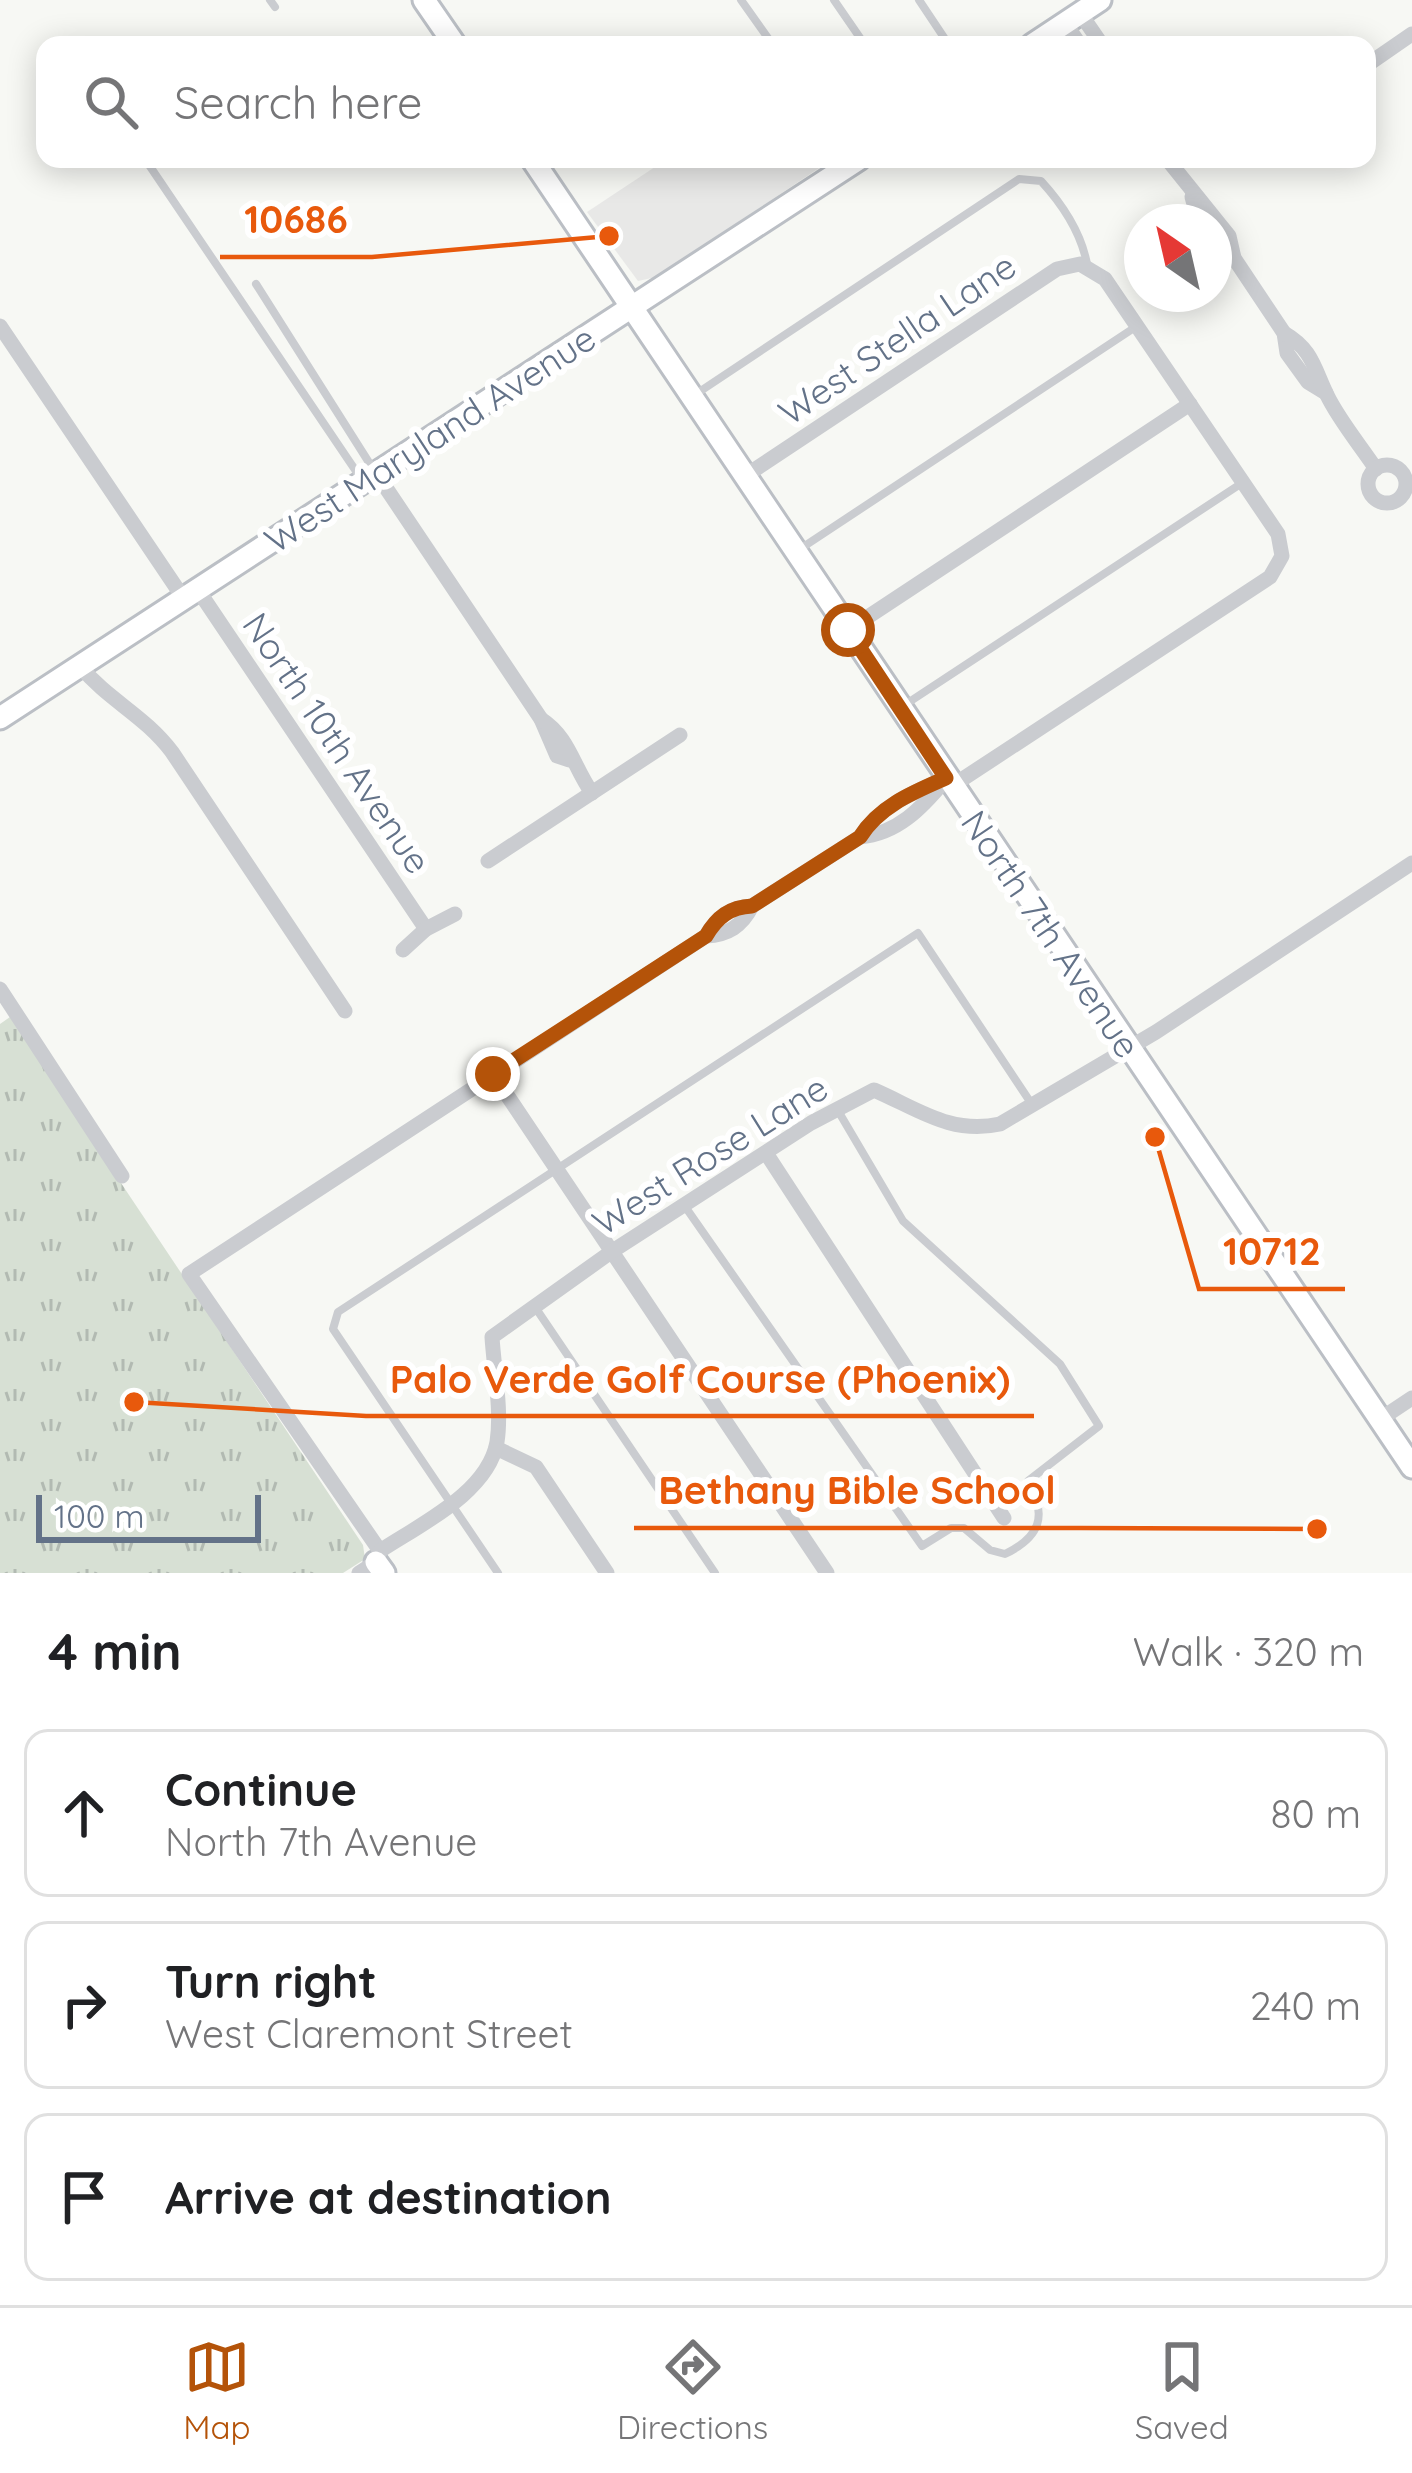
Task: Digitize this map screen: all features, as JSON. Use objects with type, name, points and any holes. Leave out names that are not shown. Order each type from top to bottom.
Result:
[{"type":"main road","points":[[424,0],[449,36]]},
{"type":"main road","points":[[1046,36],[1100,0]]},
{"type":"main road","name":"North 7th Avenue","points":[[538,168],[1412,1467]]},
{"type":"main road","name":"West Maryland Avenue","points":[[0,718],[843,168]]},
{"type":"street","points":[[1073,18],[1078,36]]},
{"type":"street","points":[[1073,18],[1092,36]]},
{"type":"street","points":[[1376,59],[1412,34]]},
{"type":"street","points":[[1173,168],[1194,204]]},
{"type":"street","points":[[1192,196],[1209,208],[1229,236],[1234,258],[1284,333],[1301,342],[1320,368],[1326,393],[1376,469]]},
{"type":"street","points":[[607,1573],[536,1467],[496,1448],[480,1475],[375,1565],[189,1274],[706,936],[715,921],[736,907],[752,906],[860,837],[880,813],[949,782],[1270,577],[1282,552],[1278,534],[1103,276],[1088,266]]},
{"type":"street","name":"West Stella Lane","points":[[745,476],[1057,269],[1088,266]]},
{"type":"street","name":"North 10th Avenue","points":[[0,326],[426,928]]},
{"type":"street","points":[[848,630],[1190,404]]},
{"type":"street","points":[[369,477],[541,719],[558,730],[570,749],[569,760],[592,793]]},
{"type":"street","points":[[80,666],[101,691],[146,719],[345,1011]]},
{"type":"street","points":[[488,860],[680,736]]},
{"type":"street","points":[[860,837],[891,829],[949,782]]},
{"type":"street","points":[[880,813],[891,829]]},
{"type":"street","name":"West Rose Lane","points":[[496,1448],[492,1337],[685,1204],[836,1108],[874,1090],[922,1115],[974,1130],[1000,1124],[1127,1048],[1412,862]]},
{"type":"street","name":"North 10th Avenue","points":[[403,950],[426,928],[455,914]]},
{"type":"street","points":[[0,989],[122,1176]]},
{"type":"street","points":[[493,1074],[827,1573]]},
{"type":"street","points":[[766,1153],[1004,1518]]},
{"type":"street","points":[[1379,1420],[1412,1398]]},
{"type":"lane","points":[[741,0],[767,36]]},
{"type":"lane","points":[[834,0],[859,36]]},
{"type":"lane","points":[[919,0],[944,36]]},
{"type":"lane","points":[[151,168],[369,477]]},
{"type":"lane","points":[[692,397],[1019,179],[1041,181],[1052,194],[1082,239],[1088,266]]},
{"type":"lane","points":[[256,284],[369,477]]},
{"type":"lane","points":[[795,552],[1137,326]]},
{"type":"lane","points":[[900,708],[1243,482]]},
{"type":"lane","points":[[498,1573],[333,1329],[338,1312],[918,933],[1034,1107]]},
{"type":"lane","points":[[685,1204],[922,1546],[951,1528],[964,1528],[990,1550],[1005,1554],[1027,1543],[1040,1526],[1041,1503],[1028,1481],[1100,1426],[1060,1364],[902,1221],[836,1108]]},
{"type":"lane","points":[[534,1306],[715,1573]]},
{"type":"shaded area","points":[[653,168],[819,168],[656,277],[638,281],[587,212]]},
{"type":"green space","points":[[10,1017],[363,1545],[365,1559],[343,1573],[0,1573],[0,1024]]},
{"type":"place","name":"10686","points":[[609,236]]},
{"type":"place","name":"10712","points":[[1155,1137]]},
{"type":"place","name":"Palo Verde Golf Course (Phoenix)","points":[[134,1402]]},
{"type":"place","name":"Bethany Bible School","points":[[1317,1529]]},
{"type":"route","points":[[493,1074],[706,936],[715,921],[736,907],[752,906],[860,837],[871,820],[911,793],[946,778],[848,630]]}]
